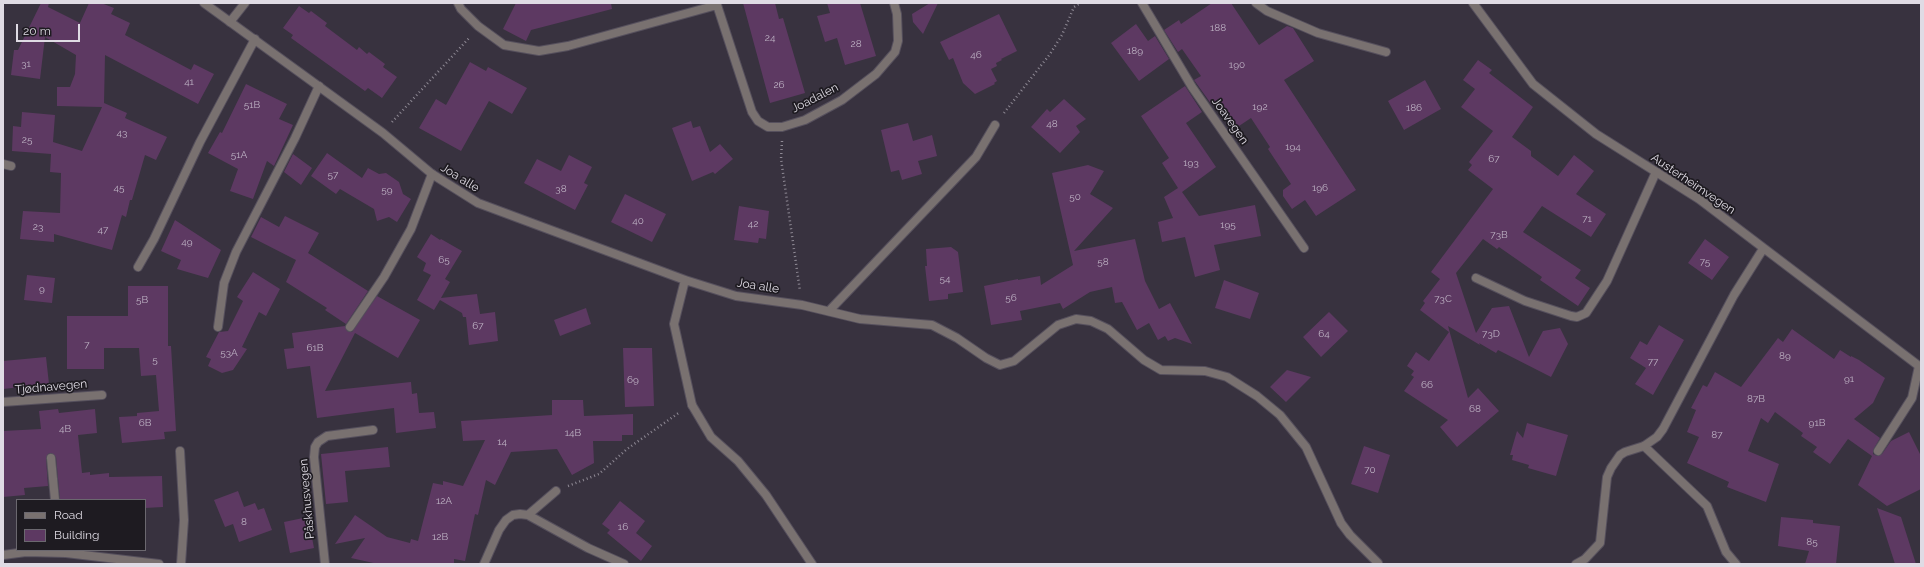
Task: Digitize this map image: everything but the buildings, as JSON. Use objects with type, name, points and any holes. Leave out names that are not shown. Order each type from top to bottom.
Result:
[{"type":"street","name":"Joa alle","points":[[204,3],[383,133],[432,174],[478,203],[684,280],[736,296],[802,305],[860,319],[932,325],[957,338],[986,358],[1000,365],[1014,361],[1058,325],[1076,319],[1091,321],[1108,329],[1144,360],[1161,370],[1205,370],[1226,377],[1257,396],[1280,416],[1306,447],[1341,523],[1350,535],[1378,564]]},
{"type":"street","points":[[230,22],[245,3]]},
{"type":"street","name":"Joadalen","points":[[458,3],[461,9],[478,26],[504,45],[539,51],[568,46],[717,4],[752,112],[758,121],[768,127],[782,127],[805,120],[842,100],[864,84],[888,61],[895,52],[898,41],[897,14],[894,3]]},
{"type":"street","name":"Joavegen","points":[[1142,3],[1192,87],[1304,248]]},
{"type":"street","points":[[1256,3],[1266,11],[1318,33],[1386,52]]},
{"type":"street","name":"Austerheimvegen","points":[[1473,3],[1533,84],[1596,134],[1699,199],[1919,366],[1912,398],[1878,451]]},
{"type":"street","points":[[138,267],[154,239],[200,142],[255,39]]},
{"type":"street","points":[[218,327],[224,282],[236,252],[295,138],[319,86]]},
{"type":"street","points":[[829,311],[976,157],[995,125]]},
{"type":"street","points":[[1476,278],[1525,301],[1564,314],[1577,317],[1586,313],[1607,282],[1656,172]]},
{"type":"street","points":[[350,327],[384,277],[411,229],[432,174]]},
{"type":"street","points":[[1576,564],[1585,560],[1600,543],[1607,477],[1611,468],[1620,455],[1644,446],[1664,429],[1734,295],[1763,249]]},
{"type":"street","points":[[684,280],[674,324],[692,405],[711,437],[738,461],[766,495],[812,564]]},
{"type":"street","name":"Tjødnavegen","points":[[3,402],[102,394]]},
{"type":"street","name":"Påskhusvegen","points":[[325,564],[314,457],[315,447],[322,438],[327,436],[373,430]]},
{"type":"street","points":[[1644,446],[1707,506],[1726,552],[1736,564]]},
{"type":"street","points":[[180,451],[184,520],[181,564]]},
{"type":"street","points":[[51,458],[55,499]]},
{"type":"street","points":[[528,515],[556,490]]},
{"type":"street","points":[[484,564],[499,530],[506,520],[513,515],[528,515],[588,548],[624,564]]},
{"type":"street","points":[[3,555],[26,552],[66,552],[158,564]]},
{"type":"path","points":[[995,125],[1050,54],[1062,34],[1074,7],[1080,3]]},
{"type":"path","points":[[383,133],[478,26]]},
{"type":"path","points":[[782,127],[782,159],[802,305]]},
{"type":"path","points":[[556,490],[600,474],[638,441],[668,418],[692,405]]}]
